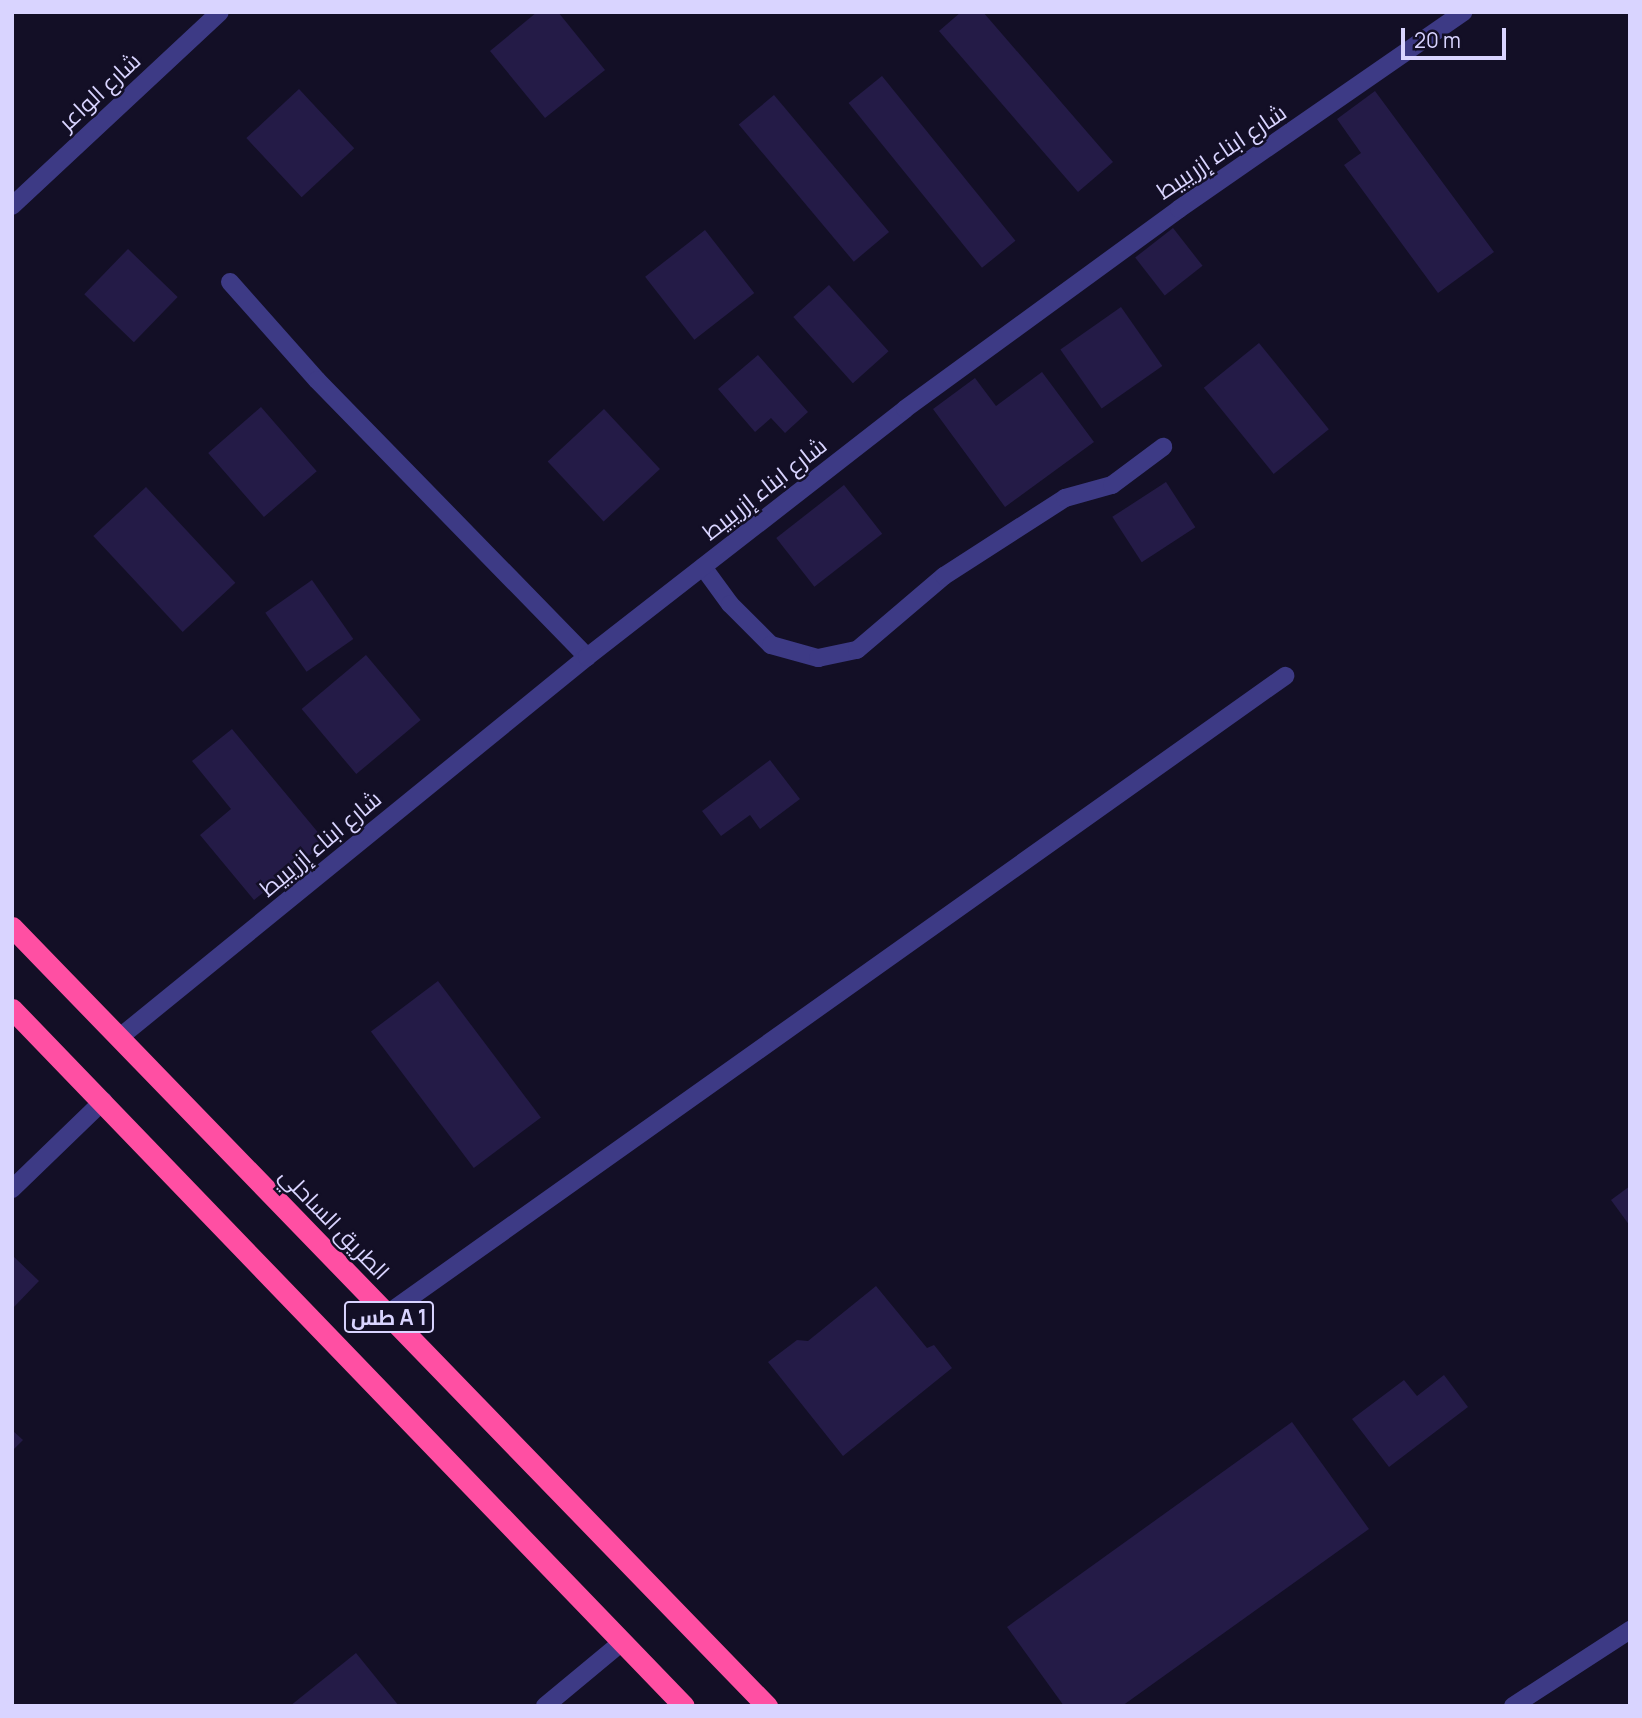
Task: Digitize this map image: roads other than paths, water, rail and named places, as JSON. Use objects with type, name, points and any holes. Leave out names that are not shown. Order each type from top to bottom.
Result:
[{"type":"highway","name":"الطريق الساحلي","points":[[12,927],[767,1706]]},
{"type":"highway","name":"طس A 1","points":[[12,1009],[684,1706]]},
{"type":"street","name":"شارع الواعر","points":[[12,206],[220,12]]},
{"type":"street","name":"شارع ابناء إزريبيط","points":[[120,1037],[587,657],[905,409],[1179,209],[1463,12]]},
{"type":"street","points":[[230,282],[325,389],[587,657]]},
{"type":"street","points":[[703,567],[730,604],[771,645],[818,659],[857,650],[944,576],[1065,498],[1112,485],[1163,447]]},
{"type":"street","points":[[387,1314],[1285,676]]},
{"type":"street","points":[[12,1189],[103,1101]]},
{"type":"street","points":[[1513,1706],[1630,1630]]},
{"type":"street","points":[[545,1706],[622,1642]]}]
